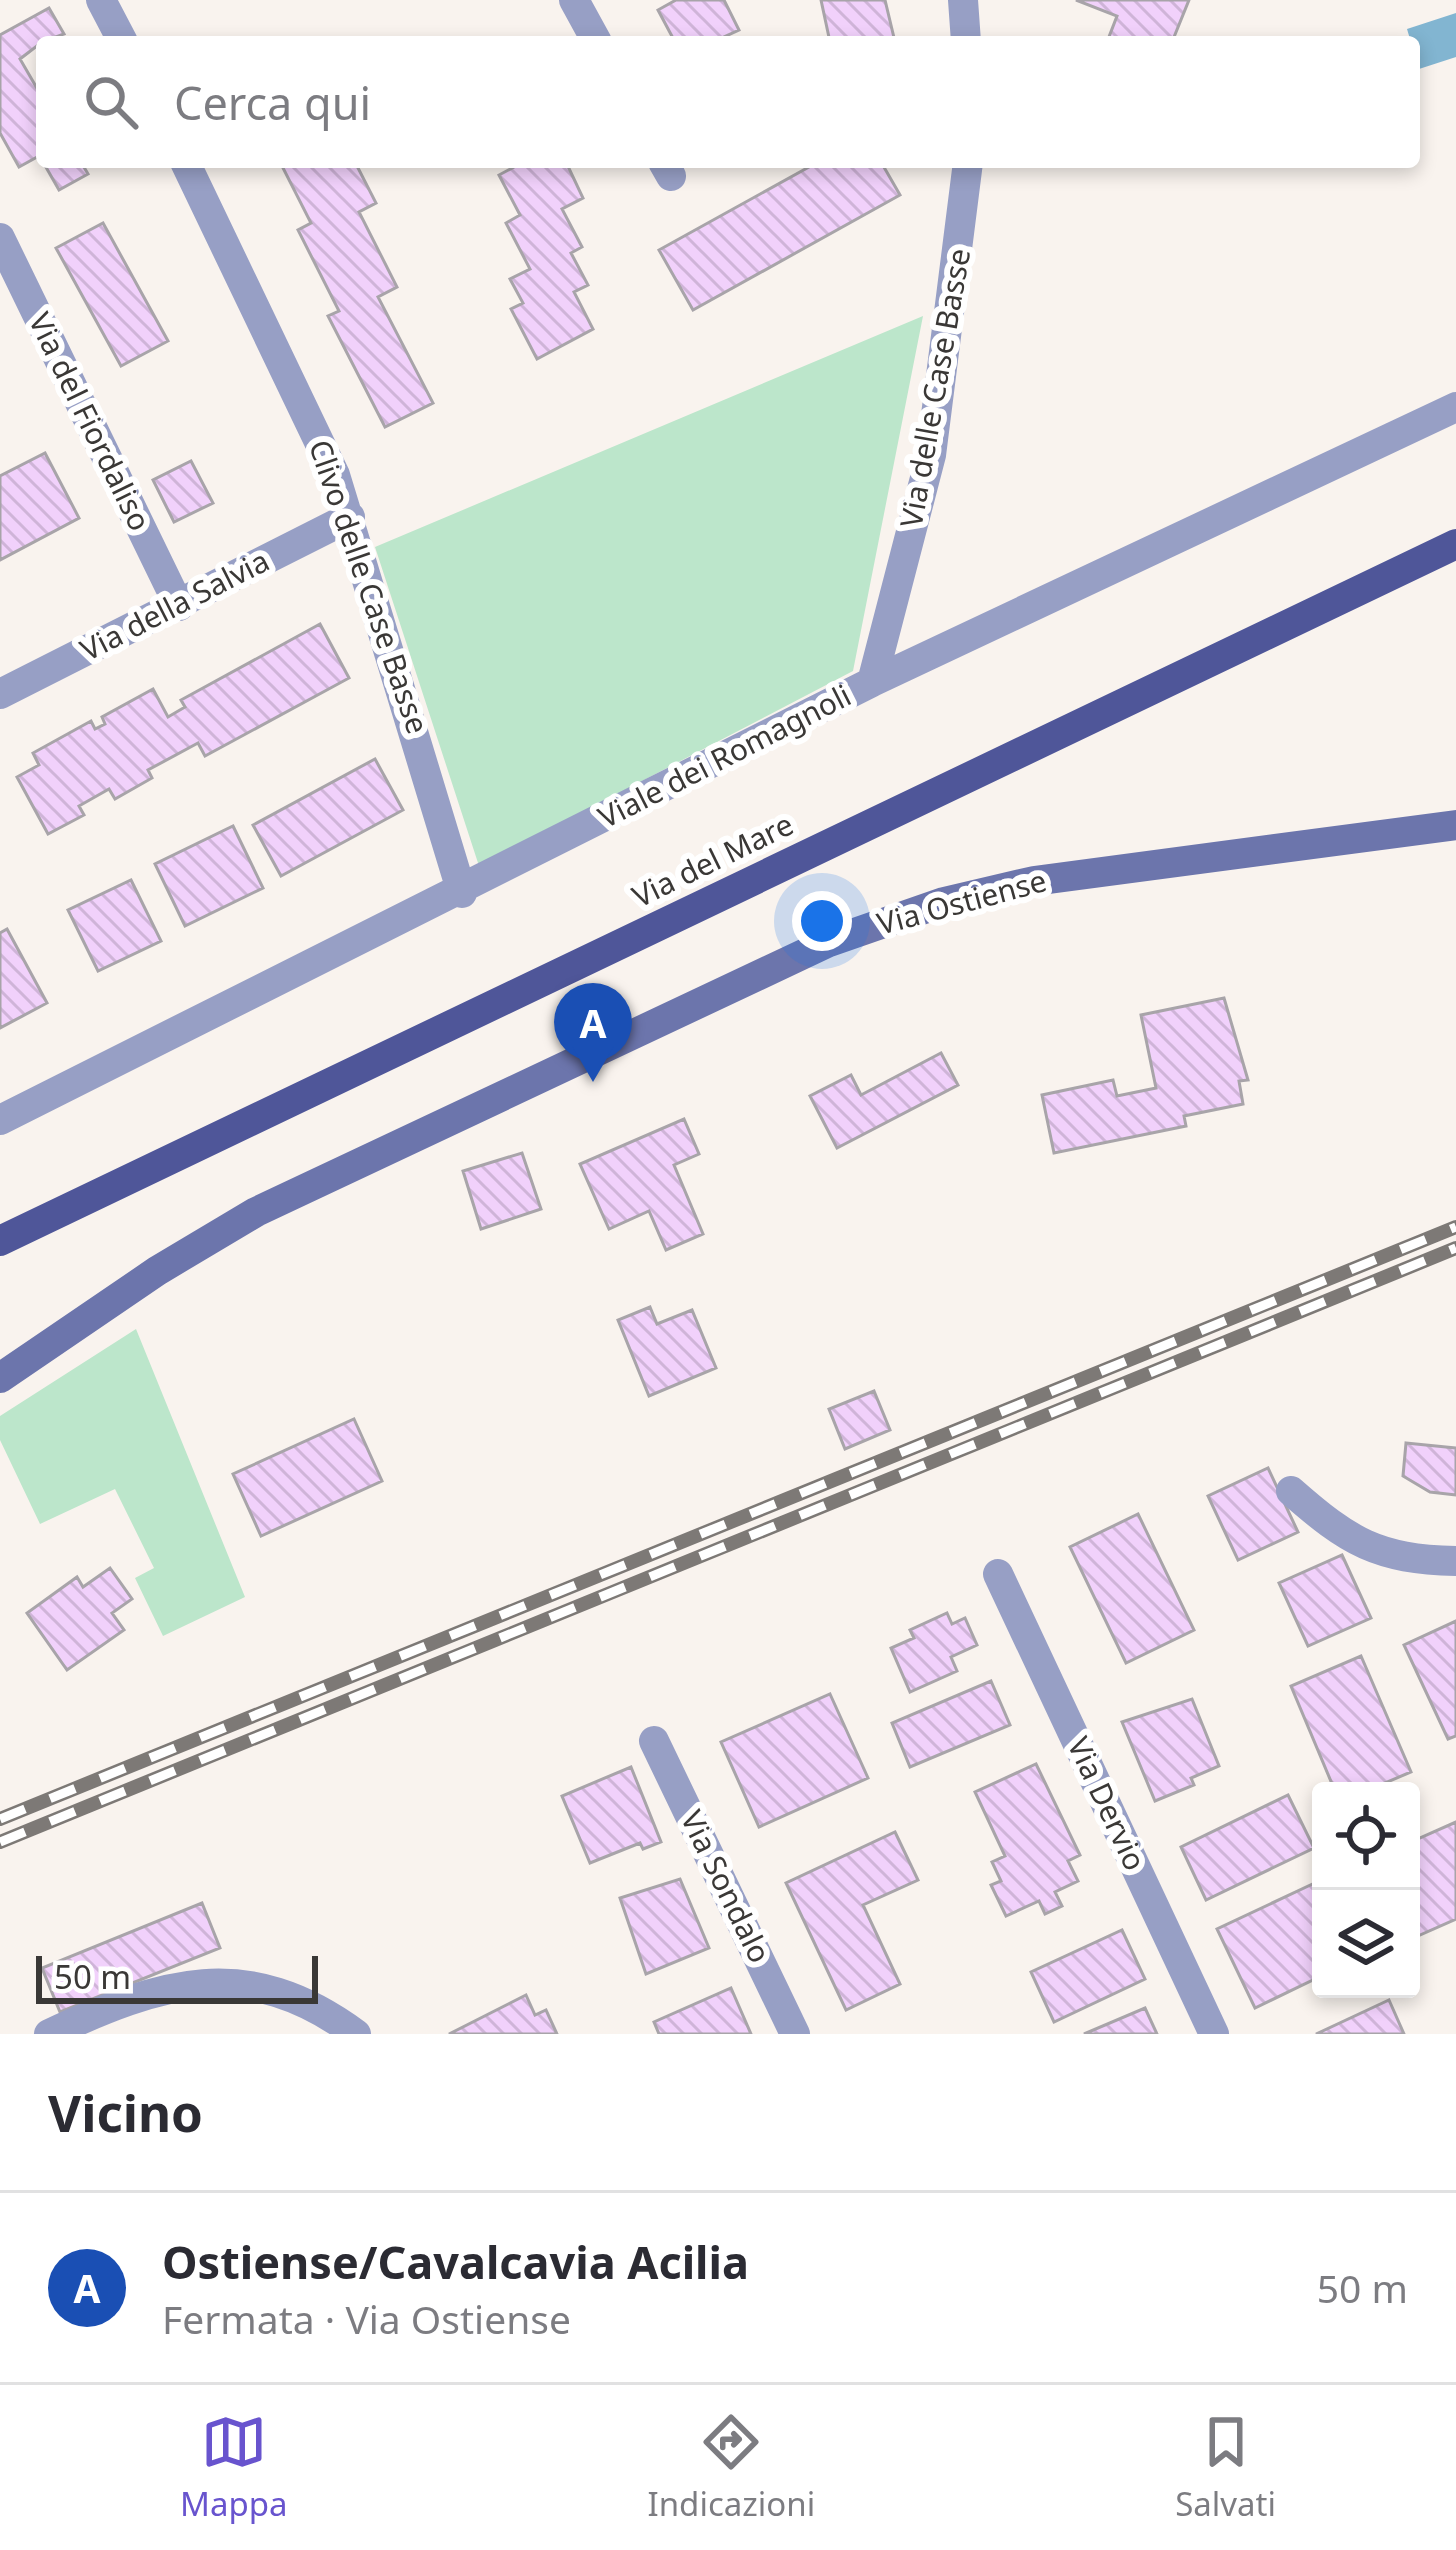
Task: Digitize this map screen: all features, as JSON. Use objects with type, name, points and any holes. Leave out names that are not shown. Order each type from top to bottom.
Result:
[{"type":"main road","name":"Via del Mare","points":[[0,1241],[1456,544]]},
{"type":"main road","name":"Via Ostiense","points":[[0,1378],[256,1212],[829,942],[944,902],[1034,881],[1456,825]]},
{"type":"street","points":[[100,0],[119,36]]},
{"type":"street","points":[[574,0],[594,36]]},
{"type":"street","points":[[963,0],[966,36]]},
{"type":"street","name":"Clivo delle Case Basse","points":[[188,168],[312,422],[350,517],[462,892]]},
{"type":"street","name":"Via delle Case Basse","points":[[872,682],[931,455],[967,168]]},
{"type":"street","name":"Via del Fiordaliso","points":[[0,238],[179,606]]},
{"type":"street","name":"Viale dei Romagnoli","points":[[0,1120],[462,892],[872,682],[1456,407]]},
{"type":"street","name":"Via della Salvia","points":[[0,694],[350,517]]},
{"type":"street","points":[[1292,1491],[1358,1545],[1421,1560],[1456,1561]]},
{"type":"street","name":"Via Dervio","points":[[998,1574],[1214,2034]]},
{"type":"street","name":"Via Sondalo","points":[[654,1741],[795,2034]]},
{"type":"street","points":[[49,2034],[127,1998],[209,1981],[275,1993],[356,2034]]},
{"type":"green space","points":[[923,316],[853,671],[479,866],[375,547]]},
{"type":"green space","points":[[136,1329],[245,1597],[163,1636],[135,1578],[154,1568],[115,1489],[40,1524],[0,1440],[0,1416]]},
{"type":"water","points":[[1456,13],[1456,57],[1420,69],[1420,36],[1409,36],[1407,29]]},
{"type":"building","points":[[676,0],[724,0],[739,30],[726,36],[672,36],[658,10]]},
{"type":"building","points":[[821,0],[885,0],[894,36],[829,36]]},
{"type":"building","points":[[1076,0],[1189,0],[1174,36],[1109,36],[1117,16]]},
{"type":"building","points":[[49,8],[64,34],[36,36],[36,47],[20,59],[36,87],[36,158],[19,167],[0,133],[0,35]]},
{"type":"building","points":[[46,168],[84,168],[88,174],[59,190]]},
{"type":"building","points":[[283,168],[358,168],[376,203],[359,212],[397,287],[378,297],[433,403],[385,427],[328,316],[339,311],[298,230],[311,223]]},
{"type":"building","points":[[512,168],[569,168],[583,198],[562,209],[582,247],[571,253],[588,285],[574,292],[593,329],[537,359],[511,309],[523,303],[510,279],[530,269],[506,223],[520,215],[499,175]]},
{"type":"building","points":[[807,168],[884,168],[900,195],[693,310],[659,250]]},
{"type":"building","points":[[103,223],[168,341],[121,366],[56,248]]},
{"type":"building","points":[[45,453],[79,518],[0,560],[0,476]]},
{"type":"building","points":[[191,461],[213,503],[174,522],[153,480]]},
{"type":"building","points":[[320,624],[349,678],[205,756],[198,743],[148,770],[152,778],[115,799],[109,789],[79,806],[84,815],[48,834],[17,777],[39,765],[33,753],[91,721],[95,729],[105,724],[102,717],[153,689],[168,717],[185,707],[181,700]]},
{"type":"building","points":[[375,759],[403,810],[281,876],[253,825]]},
{"type":"building","points":[[233,826],[263,888],[185,926],[155,864]]},
{"type":"building","points":[[131,880],[161,941],[98,971],[68,910]]},
{"type":"building","points":[[7,929],[47,1003],[0,1028],[0,933]]},
{"type":"building","points":[[1224,998],[1248,1080],[1239,1081],[1243,1104],[1184,1116],[1186,1126],[1054,1153],[1042,1095],[1113,1080],[1117,1096],[1156,1088],[1141,1015]]},
{"type":"building","points":[[941,1053],[958,1085],[837,1148],[810,1096],[851,1075],[861,1095]]},
{"type":"building","points":[[684,1119],[699,1154],[674,1165],[703,1234],[666,1250],[649,1211],[609,1229],[580,1164]]},
{"type":"building","points":[[522,1153],[541,1209],[481,1229],[463,1171]]},
{"type":"building","points":[[650,1307],[657,1324],[692,1310],[716,1368],[649,1396],[618,1320]]},
{"type":"building","points":[[874,1391],[890,1430],[845,1449],[829,1409]]},
{"type":"building","points":[[354,1419],[382,1481],[261,1536],[233,1474]]},
{"type":"building","points":[[1406,1443],[1456,1448],[1456,1495],[1430,1492],[1403,1476]]},
{"type":"building","points":[[1268,1468],[1298,1532],[1238,1560],[1208,1496]]},
{"type":"building","points":[[1138,1514],[1194,1630],[1126,1663],[1070,1547]]},
{"type":"building","points":[[1342,1555],[1371,1618],[1308,1646],[1279,1583]]},
{"type":"building","points":[[110,1568],[132,1599],[112,1613],[124,1630],[67,1670],[27,1613],[77,1577],[83,1587]]},
{"type":"building","points":[[947,1613],[952,1624],[965,1618],[977,1645],[951,1657],[957,1671],[910,1692],[891,1648],[914,1638],[910,1630]]},
{"type":"building","points":[[1456,1621],[1456,1736],[1448,1739],[1404,1645]]},
{"type":"building","points":[[1361,1656],[1411,1772],[1387,1782],[1331,1782],[1291,1686]]},
{"type":"building","points":[[991,1681],[1010,1725],[910,1767],[892,1723]]},
{"type":"building","points":[[830,1694],[868,1778],[759,1827],[721,1742]]},
{"type":"building","points":[[1192,1699],[1219,1766],[1191,1778],[1194,1785],[1155,1801],[1122,1722]]},
{"type":"building","points":[[1036,1764],[1080,1855],[1068,1861],[1078,1881],[1055,1892],[1062,1906],[1045,1914],[1039,1901],[1006,1916],[991,1885],[1001,1881],[992,1862],[1005,1856],[975,1792]]},
{"type":"building","points":[[631,1767],[661,1842],[643,1849],[640,1843],[590,1863],[562,1796]]},
{"type":"building","points":[[1288,1795],[1312,1844],[1312,1849],[1206,1900],[1181,1847]]},
{"type":"building","points":[[1456,1822],[1456,1919],[1420,1935],[1420,1890],[1420,1838]]},
{"type":"building","points":[[895,1832],[918,1880],[863,1905],[900,1984],[846,2010],[786,1883]]},
{"type":"building","points":[[680,1879],[709,1948],[646,1974],[620,1898]]},
{"type":"building","points":[[1312,1884],[1312,1980],[1255,2008],[1217,1929]]},
{"type":"building","points":[[202,1903],[220,1948],[60,2012],[42,1968]]},
{"type":"building","points":[[1122,1930],[1145,1979],[1054,2022],[1031,1972]]},
{"type":"building","points":[[731,1988],[751,2034],[659,2034],[654,2022]]},
{"type":"building","points":[[526,1995],[535,2015],[546,2010],[557,2034],[449,2034]]},
{"type":"building","points":[[1389,2000],[1404,2034],[1316,2034]]},
{"type":"building","points":[[1145,2008],[1157,2034],[1084,2034]]},
{"type":"railway","points":[[0,1819],[1456,1227]]},
{"type":"railway","points":[[0,1842],[1456,1248]]},
{"type":"place","name":"Ostiense/Cavalcavia Acilia","points":[[593,1082]]}]
